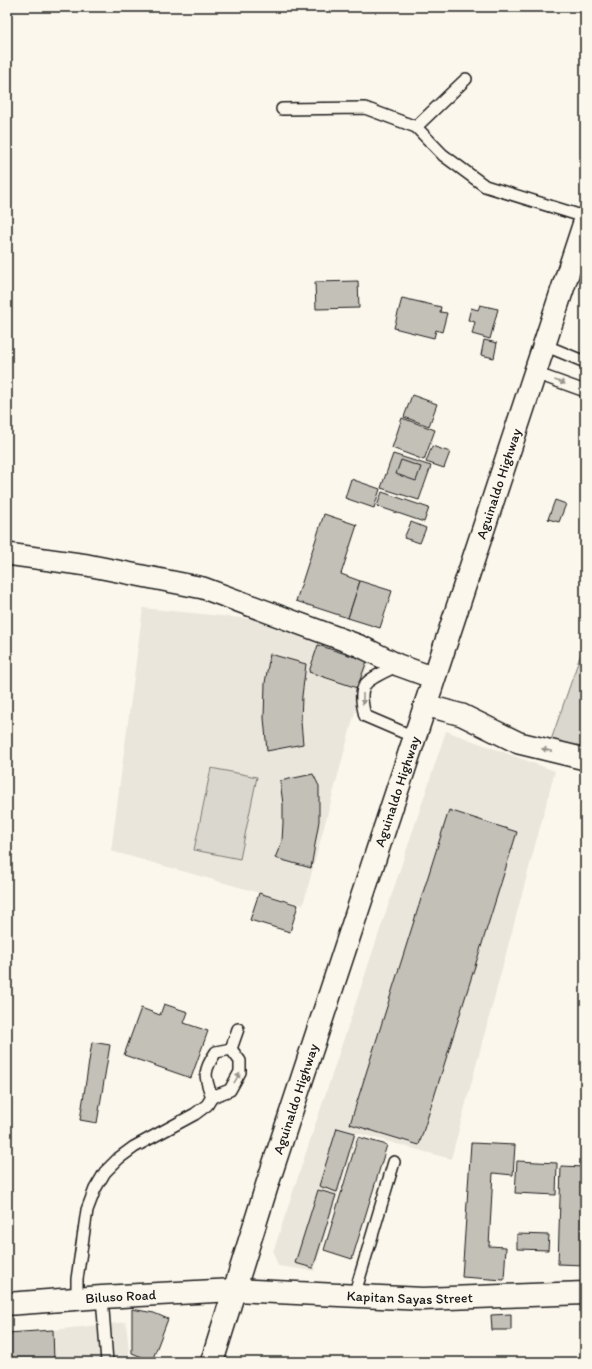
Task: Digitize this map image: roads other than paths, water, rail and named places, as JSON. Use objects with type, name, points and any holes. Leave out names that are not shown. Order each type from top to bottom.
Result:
[{"type":"main road","name":"Aguinaldo Highway","points":[[212,1362],[268,1182],[585,221]]},
{"type":"main road","name":"Kapitan Sayas Street","points":[[234,1290],[423,1299],[585,1293]]},
{"type":"main road","name":"Biluso Road","points":[[7,1304],[234,1290]]},
{"type":"street","points":[[7,554],[87,565],[203,588],[360,646],[398,665],[434,678]]},
{"type":"street","points":[[425,705],[462,715],[519,743],[585,759]]},
{"type":"lane","points":[[416,127],[466,79]]},
{"type":"lane","points":[[282,109],[365,108],[416,127],[442,155],[485,186],[585,217]]},
{"type":"lane","points":[[544,345],[585,362]]},
{"type":"lane","points":[[535,373],[585,391]]},
{"type":"lane","points":[[398,665],[365,685],[362,704],[365,716],[414,737]]},
{"type":"lane","points":[[231,1049],[238,1030]]},
{"type":"lane","points":[[77,1299],[77,1279],[87,1210],[95,1189],[105,1172],[119,1158],[134,1147],[195,1114],[207,1104],[212,1097],[230,1090],[240,1072],[240,1061],[231,1049]]},
{"type":"lane","points":[[212,1097],[205,1079],[207,1065],[216,1052],[231,1049]]},
{"type":"lane","points":[[354,1296],[394,1162]]},
{"type":"lane","points":[[102,1297],[107,1362]]}]
